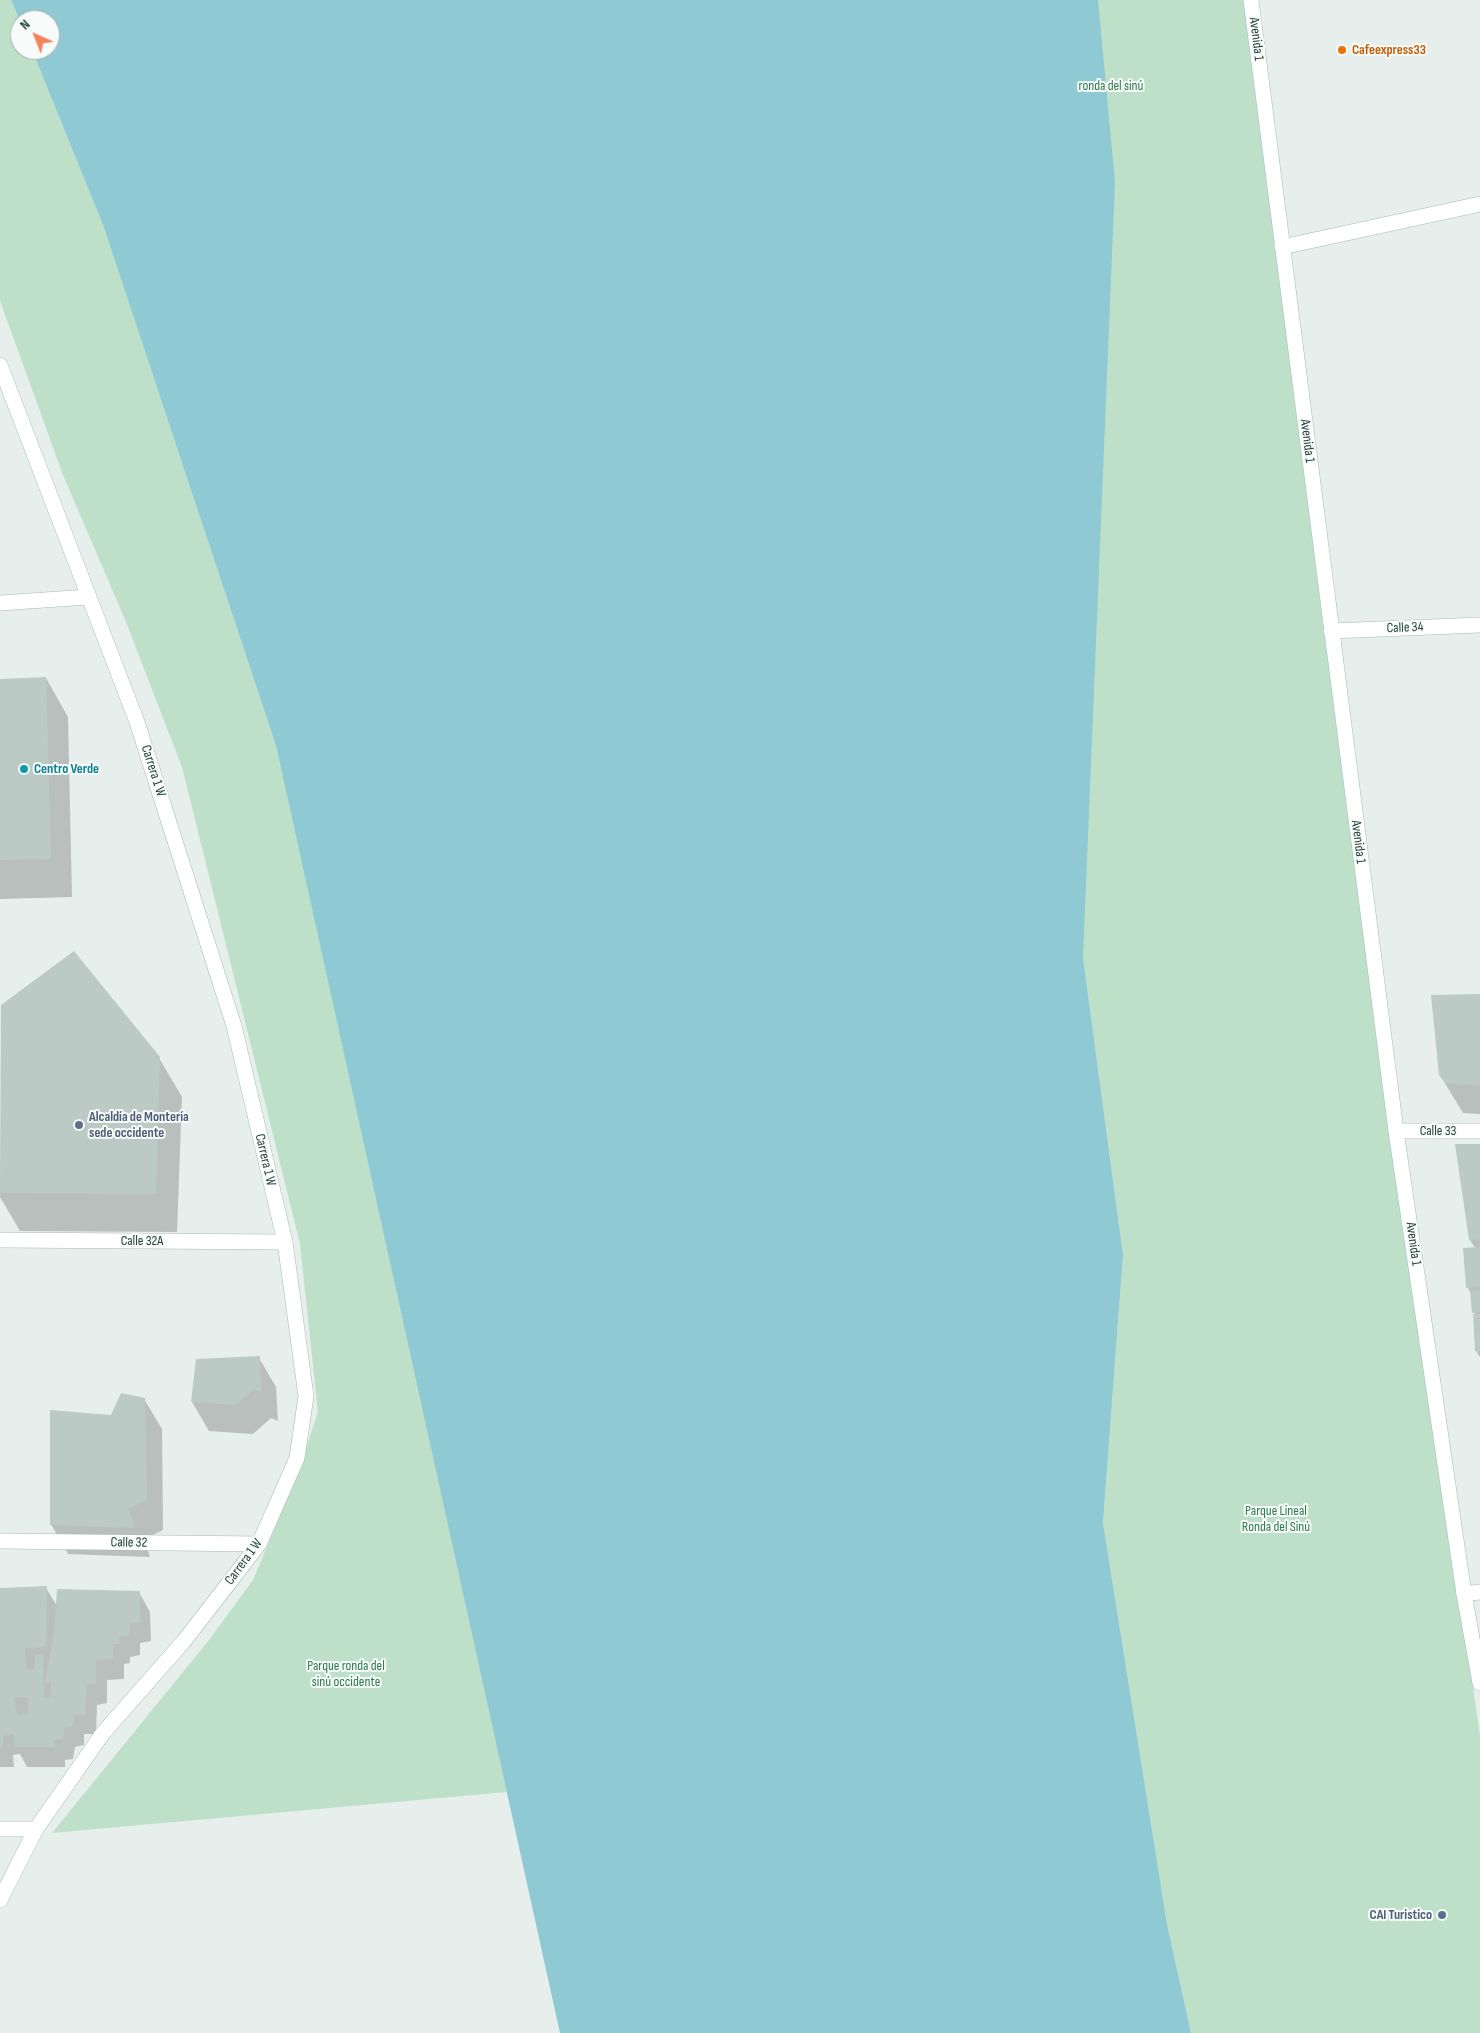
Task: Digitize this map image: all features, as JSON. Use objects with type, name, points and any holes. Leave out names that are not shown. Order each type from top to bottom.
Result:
[{"type":"street","name":"Avenida 1","points":[[1251,0],[1330,631],[1396,1131],[1464,1594],[1480,1683]]},
{"type":"street","points":[[1282,247],[1480,204]]},
{"type":"street","name":"Carrera 1 W","points":[[0,365],[137,722],[234,1026],[284,1242],[306,1396],[296,1458],[259,1544],[184,1641],[103,1733],[36,1829],[0,1900]]},
{"type":"street","points":[[0,603],[88,597]]},
{"type":"street","name":"Calle 34","points":[[1330,631],[1480,625]]},
{"type":"street","name":"Calle 33","points":[[1396,1131],[1480,1131]]},
{"type":"street","name":"Calle 32A","points":[[0,1240],[284,1242]]},
{"type":"street","name":"Calle 32","points":[[0,1541],[259,1544]]},
{"type":"street","points":[[1464,1594],[1480,1592]]},
{"type":"street","points":[[0,1829],[36,1829]]},
{"type":"green space","name":"Parque ronda del sinú occidente","points":[[0,0],[11,0],[15,10],[10,10],[10,60],[36,60],[103,225],[276,746],[507,1792],[52,1833],[209,1640],[253,1580],[296,1478],[318,1412],[300,1244],[182,767],[124,617],[63,475],[0,301]]},
{"type":"green space","name":"Parque Lineal Ronda del Sinú","points":[[1049,0],[1246,0],[1324,632],[1480,1736],[1480,2033],[1191,2033],[1167,1924],[1103,1523],[1123,1255],[1083,957]]},
{"type":"water","points":[[11,0],[1098,0],[1115,182],[1083,957],[1123,1255],[1103,1523],[1167,1924],[1191,2033],[560,2033],[276,746],[103,225],[36,60],[60,60],[60,10],[15,10]]},
{"type":"building","name":"Centro Verde","points":[[46,677],[51,859],[0,860],[0,679]]},
{"type":"building","name":"Alcaldía de Montería sede occidente","points":[[74,951],[160,1057],[156,1194],[0,1193],[1,1005]]},
{"type":"building","points":[[1480,994],[1480,1086],[1445,1083],[1439,1075],[1431,995]]},
{"type":"building","points":[[1455,1144],[1480,1144],[1480,1239],[1469,1240]]},
{"type":"building","points":[[1480,1247],[1480,1287],[1466,1288],[1463,1248]]},
{"type":"building","points":[[1480,1290],[1480,1312],[1472,1313],[1470,1291]]},
{"type":"building","points":[[1473,1314],[1480,1314],[1480,1351],[1475,1351]]},
{"type":"building","points":[[260,1356],[261,1392],[254,1389],[236,1405],[191,1402],[196,1359]]},
{"type":"building","points":[[121,1393],[145,1398],[147,1500],[128,1509],[135,1528],[50,1525],[50,1410],[111,1415]]},
{"type":"building","points":[[47,1586],[46,1647],[25,1648],[26,1669],[34,1670],[35,1655],[43,1654],[44,1698],[50,1698],[51,1682],[45,1683],[54,1634],[57,1589],[140,1591],[140,1622],[130,1623],[129,1635],[119,1637],[120,1644],[113,1644],[113,1659],[96,1660],[96,1683],[87,1685],[85,1715],[74,1715],[73,1726],[64,1728],[63,1739],[54,1740],[55,1747],[15,1747],[14,1734],[3,1736],[3,1748],[0,1747],[0,1588]],"holes":[[[14,1697],[28,1698],[28,1714],[17,1715]]]},
{"type":"place","name":"Cafeexpress33","points":[[1342,50]]},
{"type":"place","name":"Centro Verde","points":[[24,769]]},
{"type":"place","name":"Alcaldía de Montería sede occidente","points":[[79,1125]]},
{"type":"place","name":"CAI Turistico","points":[[1442,1915]]},
{"type":"park label","name":"ronda del sinú","points":[[1111,86]]}]
